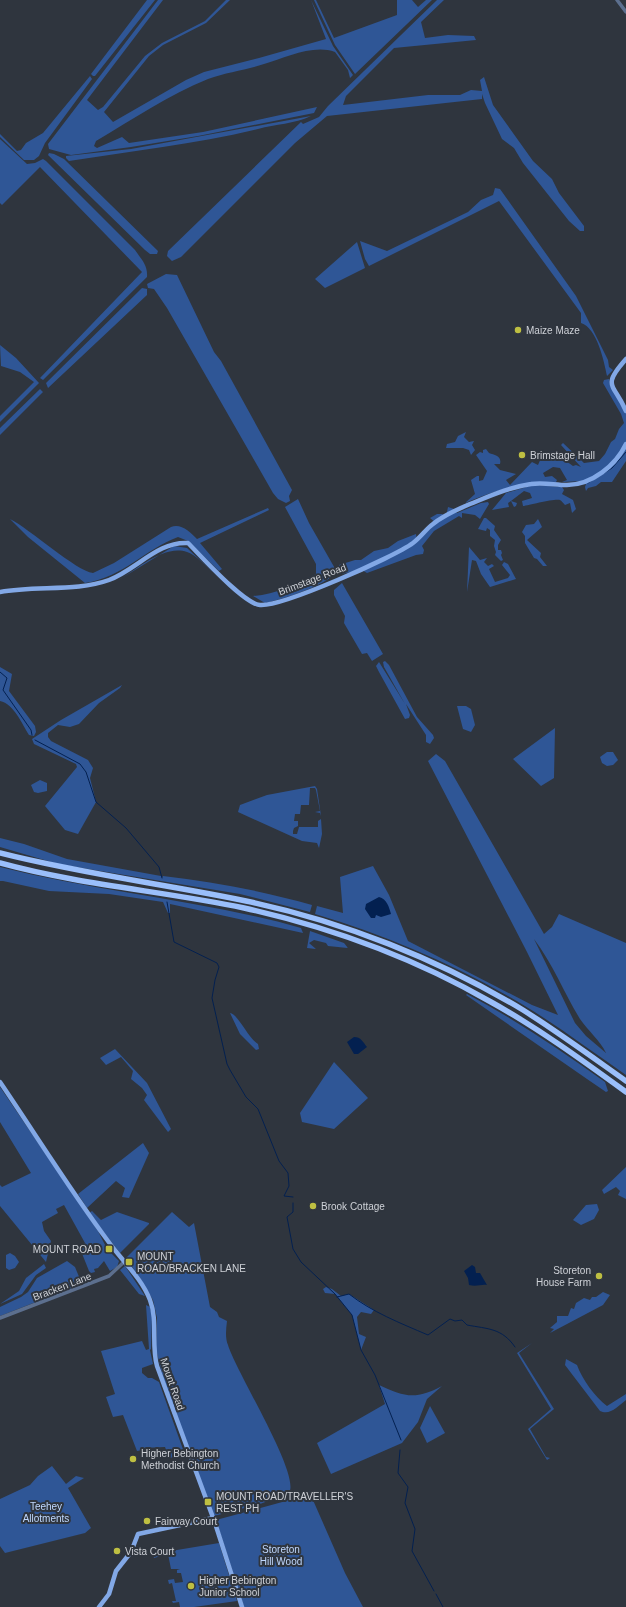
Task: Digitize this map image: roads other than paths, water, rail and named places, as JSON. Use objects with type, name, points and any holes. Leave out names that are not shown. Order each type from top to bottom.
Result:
[{"type":"highway","points":[[0,853],[53,867],[246,901],[316,919],[420,957],[488,991],[546,1026],[626,1081]]},
{"type":"highway","points":[[0,863],[62,877],[243,908],[314,926],[404,959],[458,984],[526,1023],[626,1092]]},
{"type":"main road","points":[[626,359],[612,375],[611,384],[626,411]]},
{"type":"main road","name":"Brimstage Road","points":[[0,592],[101,582],[119,575],[167,546],[177,542],[188,543],[245,599],[258,605],[265,605],[297,595],[386,559],[414,542],[440,520],[458,509],[496,493],[529,484],[544,483],[568,485],[591,479],[613,462],[626,444]]},
{"type":"main road","name":"Mount Road","points":[[0,1082],[108,1242],[125,1261],[145,1290],[153,1308],[153,1349],[157,1366],[242,1607]]},
{"type":"main road","points":[[99,1607],[109,1594],[116,1571],[131,1552],[138,1534],[211,1519]]},
{"type":"street","points":[[617,0],[626,12]]},
{"type":"street","name":"Bracken Lane","points":[[0,1318],[109,1276],[125,1261]]},
{"type":"waterway","points":[[588,483],[612,468],[626,452]]},
{"type":"waterway","points":[[0,672],[7,678],[3,690],[31,730],[32,735]]},
{"type":"waterway","points":[[35,740],[80,764],[86,772],[96,802],[126,828],[159,867],[162,878]]},
{"type":"waterway","points":[[167,902],[174,942],[217,963],[219,967],[212,998],[227,1064],[246,1097],[258,1109],[279,1161],[288,1173],[289,1186],[284,1196],[293,1197]]},
{"type":"waterway","points":[[293,1203],[293,1212],[287,1217],[293,1249],[301,1262],[335,1294],[352,1315],[361,1350],[375,1375],[401,1440]]},
{"type":"waterway","points":[[337,1297],[349,1294],[377,1312],[428,1335],[450,1319],[455,1321],[462,1320],[467,1325],[494,1330],[500,1333],[505,1336],[515,1347]]},
{"type":"waterway","points":[[400,1450],[398,1473],[408,1487],[405,1503],[415,1529],[412,1551],[434,1591]]},
{"type":"waterway","points":[[436,1594],[443,1607]]},
{"type":"place","name":"Maize Maze","points":[[518,330]]},
{"type":"place","name":"Brimstage Hall","points":[[522,455]]},
{"type":"place","name":"Brook Cottage","points":[[313,1206]]},
{"type":"place","name":"MOUNT ROAD","points":[[109,1249]]},
{"type":"place","name":"MOUNT ROAD/BRACKEN LANE","points":[[129,1262]]},
{"type":"place","name":"Storeton House Farm","points":[[599,1276]]},
{"type":"place","name":"Higher Bebington Methodist Church","points":[[133,1459]]},
{"type":"place","name":"MOUNT ROAD/TRAVELLER'S REST PH","points":[[208,1502]]},
{"type":"place","name":"Fairway Court","points":[[147,1521]]},
{"type":"place","name":"Vista Court","points":[[117,1551]]},
{"type":"place","name":"Higher Bebington Junior School","points":[[191,1586]]},
{"type":"park label","name":"Teehey Allotments","points":[[46,1512]]},
{"type":"park label","name":"Storeton Hill Wood","points":[[281,1554]]}]
